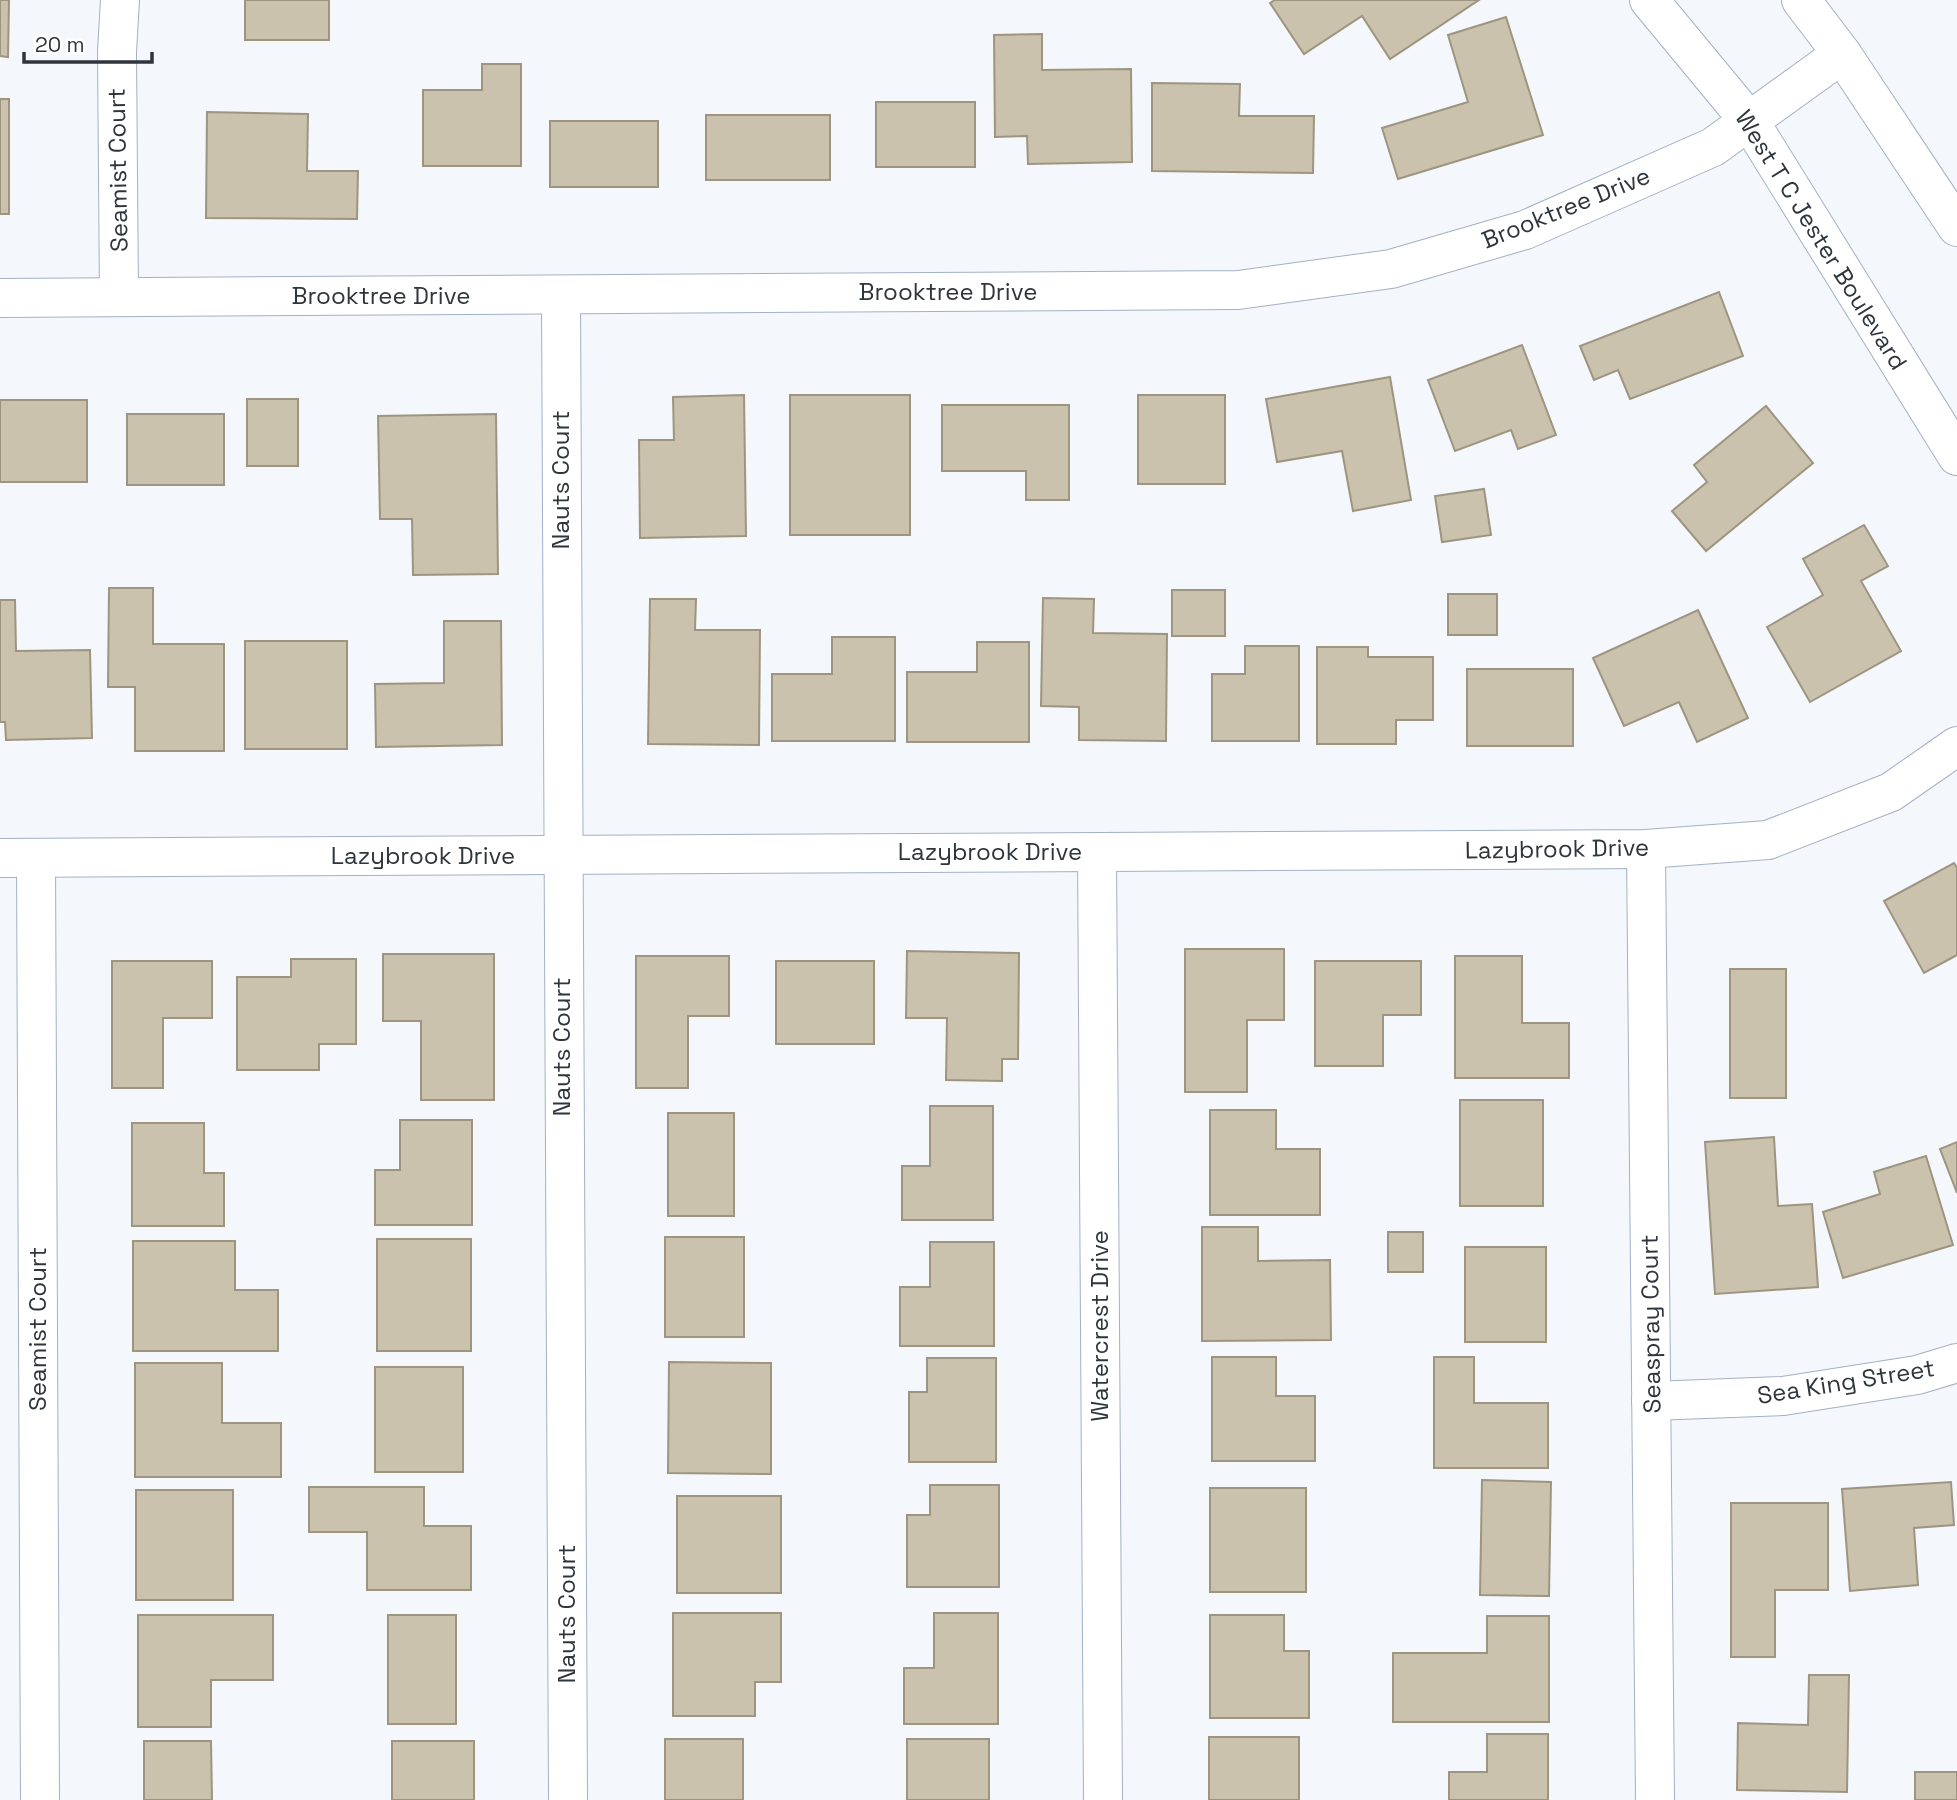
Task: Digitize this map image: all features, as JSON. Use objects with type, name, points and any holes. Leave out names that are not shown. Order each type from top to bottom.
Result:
[{"type":"street","name":"Seamist Court","points":[[119,297],[117,52],[120,0]]},
{"type":"street","name":"West T C Jester Boulevard","points":[[1649,0],[1750,122],[1957,456]]},
{"type":"street","points":[[1801,0],[1842,54],[1957,227]]},
{"type":"street","name":"Brooktree Drive","points":[[0,298],[1238,290],[1391,269],[1525,230],[1689,158],[1750,122],[1842,54]]},
{"type":"street","name":"Nauts Court","points":[[561,295],[561,855],[568,1800]]},
{"type":"street","name":"Lazybrook Drive","points":[[18,858],[1646,849],[1768,839],[1891,792],[1957,746]]},
{"type":"street","name":"Seaspray Court","points":[[1646,849],[1655,1800]]},
{"type":"street","name":"Watercrest Drive","points":[[1097,852],[1103,1800]]},
{"type":"street","name":"Seamist Court","points":[[18,858],[40,1800]]},
{"type":"street","name":"Sea King Street","points":[[1651,1401],[1783,1396],[1917,1375],[1957,1363]]},
{"type":"building","points":[[0,0],[9,0],[8,57],[0,56]]},
{"type":"building","points":[[245,0],[329,0],[329,40],[245,40]]},
{"type":"building","points":[[1275,0],[1479,0],[1390,59],[1362,16],[1304,54],[1270,3]]},
{"type":"building","points":[[1506,17],[1543,135],[1398,179],[1382,128],[1468,102],[1448,35]]},
{"type":"building","points":[[1042,34],[1042,70],[1131,69],[1132,162],[1028,164],[1027,136],[995,137],[994,35]]},
{"type":"building","points":[[482,64],[521,64],[521,166],[423,166],[423,90],[482,90]]},
{"type":"building","points":[[1152,83],[1240,84],[1239,116],[1314,116],[1313,173],[1152,171]]},
{"type":"building","points":[[0,99],[9,99],[9,214],[0,214]]},
{"type":"building","points":[[876,102],[975,102],[975,167],[876,167]]},
{"type":"building","points":[[207,112],[308,114],[307,171],[358,171],[357,219],[206,218]]},
{"type":"building","points":[[706,115],[830,115],[830,180],[706,180]]},
{"type":"building","points":[[550,121],[658,121],[658,187],[550,187]]},
{"type":"building","points":[[1719,292],[1743,356],[1630,399],[1618,370],[1594,380],[1580,346]]},
{"type":"building","points":[[1522,345],[1556,435],[1518,449],[1511,430],[1455,451],[1428,380]]},
{"type":"building","points":[[1390,377],[1411,500],[1353,511],[1342,451],[1277,462],[1266,399]]},
{"type":"building","points":[[744,395],[746,536],[640,538],[639,440],[674,440],[673,397]]},
{"type":"building","points":[[790,395],[910,395],[910,535],[790,535]]},
{"type":"building","points":[[1138,395],[1225,395],[1225,484],[1138,484]]},
{"type":"building","points":[[247,399],[298,399],[298,466],[247,466]]},
{"type":"building","points":[[0,400],[87,400],[87,482],[0,482]]},
{"type":"building","points":[[942,405],[1069,405],[1069,500],[1026,500],[1026,471],[942,471]]},
{"type":"building","points":[[1766,406],[1813,463],[1706,551],[1672,511],[1707,482],[1694,465]]},
{"type":"building","points":[[127,414],[224,414],[224,485],[127,485]]},
{"type":"building","points":[[496,414],[498,574],[413,575],[412,519],[380,519],[378,416]]},
{"type":"building","points":[[1484,489],[1491,535],[1442,542],[1435,496]]},
{"type":"building","points":[[1864,525],[1888,566],[1861,581],[1901,651],[1810,702],[1767,627],[1823,595],[1803,559]]},
{"type":"building","points":[[109,588],[153,588],[153,644],[224,644],[224,751],[135,751],[135,687],[108,687]]},
{"type":"building","points":[[1172,590],[1225,590],[1225,636],[1172,636]]},
{"type":"building","points":[[1448,594],[1497,594],[1497,635],[1448,635]]},
{"type":"building","points":[[1043,598],[1094,599],[1093,633],[1167,634],[1166,741],[1079,740],[1079,707],[1041,706]]},
{"type":"building","points":[[650,599],[696,599],[695,630],[760,630],[759,745],[648,744]]},
{"type":"building","points":[[0,600],[15,600],[16,651],[90,650],[92,738],[6,740],[5,722],[0,722]]},
{"type":"building","points":[[1698,610],[1748,718],[1697,742],[1679,702],[1624,726],[1593,658]]},
{"type":"building","points":[[444,621],[501,621],[502,745],[376,747],[375,684],[444,683]]},
{"type":"building","points":[[832,637],[895,637],[895,741],[772,741],[772,674],[832,674]]},
{"type":"building","points":[[245,641],[347,641],[347,749],[245,749]]},
{"type":"building","points":[[977,642],[1029,642],[1029,742],[907,742],[907,672],[977,672]]},
{"type":"building","points":[[1245,646],[1299,646],[1299,741],[1212,741],[1212,674],[1245,674]]},
{"type":"building","points":[[1317,647],[1368,647],[1368,657],[1433,657],[1433,720],[1396,720],[1396,744],[1317,744]]},
{"type":"building","points":[[1467,669],[1573,669],[1573,746],[1467,746]]},
{"type":"building","points":[[1954,863],[1957,868],[1957,955],[1924,973],[1884,901]]},
{"type":"building","points":[[1185,949],[1284,949],[1284,1020],[1247,1020],[1247,1092],[1185,1092]]},
{"type":"building","points":[[907,951],[1019,953],[1018,1059],[1002,1059],[1002,1081],[946,1080],[947,1018],[906,1018]]},
{"type":"building","points":[[383,954],[494,954],[494,1100],[421,1100],[421,1021],[383,1021]]},
{"type":"building","points":[[636,956],[729,956],[729,1016],[688,1016],[688,1088],[636,1088]]},
{"type":"building","points":[[1455,956],[1522,956],[1522,1023],[1569,1023],[1569,1078],[1455,1078]]},
{"type":"building","points":[[291,959],[356,959],[356,1044],[319,1044],[319,1070],[237,1070],[237,977],[291,977]]},
{"type":"building","points":[[112,961],[212,961],[212,1018],[163,1018],[163,1088],[112,1088]]},
{"type":"building","points":[[776,961],[874,961],[874,1044],[776,1044]]},
{"type":"building","points":[[1315,961],[1421,961],[1421,1015],[1383,1015],[1383,1066],[1315,1066]]},
{"type":"building","points":[[1730,969],[1786,969],[1786,1098],[1730,1098]]},
{"type":"building","points":[[1460,1100],[1543,1100],[1543,1206],[1460,1206]]},
{"type":"building","points":[[930,1106],[993,1106],[993,1220],[902,1220],[902,1166],[930,1166]]},
{"type":"building","points":[[1210,1110],[1276,1110],[1276,1149],[1320,1149],[1320,1215],[1210,1215]]},
{"type":"building","points":[[668,1113],[734,1113],[734,1216],[668,1216]]},
{"type":"building","points":[[400,1120],[472,1120],[472,1225],[375,1225],[375,1170],[400,1170]]},
{"type":"building","points":[[132,1123],[204,1123],[204,1173],[224,1173],[224,1226],[132,1226]]},
{"type":"building","points":[[1774,1137],[1778,1206],[1812,1204],[1818,1287],[1715,1294],[1705,1142]]},
{"type":"building","points":[[1957,1142],[1957,1193],[1940,1149]]},
{"type":"building","points":[[1926,1156],[1953,1245],[1843,1278],[1823,1212],[1880,1194],[1874,1172]]},
{"type":"building","points":[[1202,1227],[1258,1227],[1258,1261],[1330,1260],[1331,1340],[1202,1341]]},
{"type":"building","points":[[1388,1232],[1423,1232],[1423,1272],[1388,1272]]},
{"type":"building","points":[[665,1237],[744,1237],[744,1337],[665,1337]]},
{"type":"building","points":[[377,1239],[471,1239],[471,1351],[377,1351]]},
{"type":"building","points":[[133,1241],[235,1241],[235,1290],[278,1290],[278,1351],[133,1351]]},
{"type":"building","points":[[930,1242],[994,1242],[994,1346],[900,1346],[900,1287],[930,1287]]},
{"type":"building","points":[[1465,1247],[1546,1247],[1546,1342],[1465,1342]]},
{"type":"building","points":[[1212,1357],[1276,1357],[1276,1396],[1315,1396],[1315,1461],[1212,1461]]},
{"type":"building","points":[[1434,1357],[1474,1357],[1474,1403],[1548,1403],[1548,1468],[1434,1468]]},
{"type":"building","points":[[927,1358],[996,1358],[996,1462],[909,1462],[909,1392],[927,1392]]},
{"type":"building","points":[[669,1362],[771,1363],[771,1474],[668,1473]]},
{"type":"building","points":[[135,1363],[222,1363],[222,1423],[281,1423],[281,1477],[135,1477]]},
{"type":"building","points":[[375,1367],[463,1367],[463,1472],[375,1472]]},
{"type":"building","points":[[1482,1480],[1551,1482],[1549,1596],[1480,1595]]},
{"type":"building","points":[[1951,1482],[1954,1525],[1914,1528],[1918,1585],[1850,1591],[1842,1489]]},
{"type":"building","points":[[930,1485],[999,1485],[999,1587],[907,1587],[907,1515],[930,1515]]},
{"type":"building","points":[[309,1487],[424,1487],[424,1526],[471,1526],[471,1590],[367,1590],[367,1532],[309,1532]]},
{"type":"building","points":[[1210,1488],[1306,1488],[1306,1592],[1210,1592]]},
{"type":"building","points":[[136,1490],[233,1490],[233,1600],[136,1600]]},
{"type":"building","points":[[677,1496],[781,1496],[781,1593],[677,1593]]},
{"type":"building","points":[[1731,1503],[1828,1503],[1828,1590],[1775,1590],[1775,1657],[1731,1657]]},
{"type":"building","points":[[673,1613],[781,1613],[781,1682],[755,1682],[755,1716],[673,1716]]},
{"type":"building","points":[[934,1613],[998,1613],[998,1724],[904,1724],[904,1668],[934,1668]]},
{"type":"building","points":[[138,1615],[273,1615],[273,1680],[211,1680],[211,1727],[138,1727]]},
{"type":"building","points":[[388,1615],[456,1615],[456,1724],[388,1724]]},
{"type":"building","points":[[1210,1615],[1284,1615],[1284,1651],[1309,1651],[1309,1718],[1210,1718]]},
{"type":"building","points":[[1487,1616],[1549,1616],[1549,1722],[1393,1722],[1393,1653],[1487,1653]]},
{"type":"building","points":[[1809,1675],[1849,1675],[1847,1792],[1737,1790],[1738,1723],[1808,1725]]},
{"type":"building","points":[[1487,1734],[1548,1734],[1548,1800],[1449,1800],[1449,1772],[1487,1772]]},
{"type":"building","points":[[1209,1737],[1299,1737],[1299,1800],[1209,1800]]},
{"type":"building","points":[[665,1739],[743,1739],[743,1800],[665,1800]]},
{"type":"building","points":[[907,1739],[989,1739],[989,1800],[907,1800]]},
{"type":"building","points":[[144,1741],[211,1741],[212,1800],[144,1800]]},
{"type":"building","points":[[392,1741],[474,1741],[474,1800],[392,1800]]},
{"type":"building","points":[[1915,1772],[1957,1772],[1957,1800],[1915,1800]]}]
